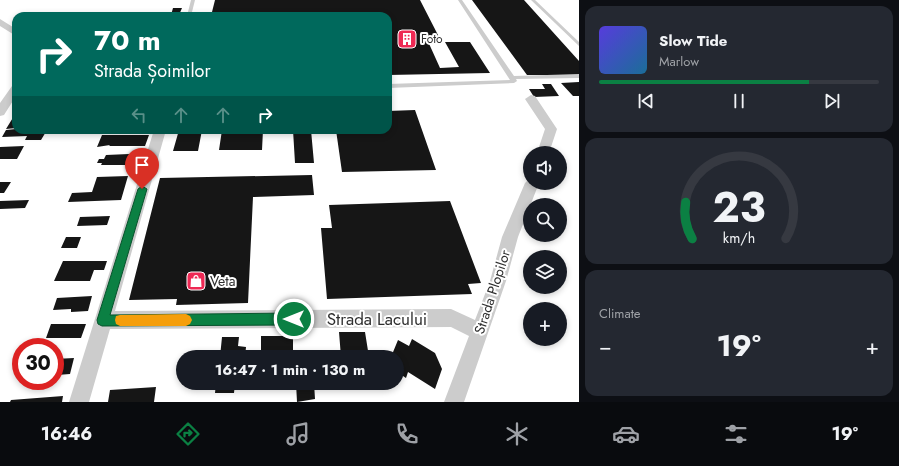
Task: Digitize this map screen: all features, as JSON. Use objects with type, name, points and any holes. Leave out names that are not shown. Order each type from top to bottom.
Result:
[{"type":"street","points":[[0,22],[12,30]]},
{"type":"street","points":[[7,106],[12,96]]},
{"type":"street","points":[[531,99],[551,129],[545,146]]},
{"type":"street","points":[[79,402],[102,320],[159,134]]},
{"type":"street","name":"Strada Plopilor","points":[[454,402],[498,281],[510,237],[529,190]]},
{"type":"street","name":"Strada Lacului","points":[[102,320],[451,318],[460,321],[480,333]]},
{"type":"lane","points":[[190,12],[193,0]]},
{"type":"lane","points":[[392,86],[514,81],[460,0]]},
{"type":"lane","points":[[533,0],[579,46]]},
{"type":"lane","points":[[512,78],[579,76]]},
{"type":"building","name":"Foto","points":[[215,0],[420,0],[439,37],[426,37],[440,68],[459,67],[445,42],[470,42],[490,73],[392,75],[392,12],[212,12]]},
{"type":"building","points":[[472,0],[524,0],[579,61],[579,75],[527,75]]},
{"type":"building","points":[[173,8],[182,8],[180,12],[172,12]]},
{"type":"building","points":[[579,82],[579,96],[573,96],[561,83]]},
{"type":"building","points":[[542,84],[551,84],[559,96],[534,97],[529,89],[545,89]]},
{"type":"building","points":[[415,110],[436,170],[342,172],[337,134],[392,134],[392,111]]},
{"type":"building","points":[[12,119],[12,128],[6,129]]},
{"type":"building","points":[[12,129],[12,134],[45,134],[41,140],[25,140],[27,136],[2,137],[6,130]]},
{"type":"building","points":[[178,134],[201,134],[198,151],[173,151]]},
{"type":"building","points":[[221,134],[263,134],[262,150],[219,150]]},
{"type":"building","points":[[293,134],[311,134],[314,163],[295,163]]},
{"type":"building","points":[[102,135],[149,135],[145,146],[109,146],[110,145],[97,147]]},
{"type":"building","points":[[24,146],[17,159],[0,159],[0,147]]},
{"type":"building","points":[[129,154],[126,165],[101,165],[102,163],[97,163],[99,159],[104,159],[106,155]]},
{"type":"building","points":[[312,175],[314,195],[253,197],[248,303],[176,305],[177,299],[129,300],[160,178]]},
{"type":"building","points":[[128,176],[121,200],[68,202],[72,193],[92,192],[97,177]]},
{"type":"building","points":[[0,182],[11,182],[4,193],[0,193]]},
{"type":"building","points":[[29,200],[25,208],[0,209],[0,201]]},
{"type":"building","points":[[450,201],[481,283],[468,284],[472,294],[327,299],[321,228],[332,228],[329,205]]},
{"type":"building","points":[[110,216],[107,225],[77,226],[80,217]]},
{"type":"building","points":[[66,237],[81,237],[77,248],[61,248]]},
{"type":"building","points":[[63,261],[107,261],[104,270],[94,270],[90,281],[54,281]]},
{"type":"building","points":[[92,296],[88,311],[71,312],[71,309],[53,310],[57,298]]},
{"type":"building","points":[[51,324],[86,324],[81,338],[46,338]]},
{"type":"building","points":[[339,332],[365,332],[368,350],[340,350]]},
{"type":"building","points":[[261,336],[293,336],[293,350],[261,350]]},
{"type":"building","points":[[222,337],[239,337],[238,346],[246,347],[246,350],[221,350]]},
{"type":"building","points":[[412,339],[435,353],[442,369],[435,389],[408,372],[406,378],[404,377],[404,350],[394,350],[398,340],[409,346]]},
{"type":"building","points":[[74,358],[70,374],[64,374],[64,359]]},
{"type":"building","points":[[156,387],[154,402],[108,402],[110,390]]},
{"type":"building","points":[[215,390],[234,390],[234,393],[215,393]]},
{"type":"building","points":[[296,390],[314,390],[315,399],[297,402]]},
{"type":"building","points":[[63,396],[62,402],[10,402],[11,400]]},
{"type":"slow traffic","points":[[120,320],[186,320]]},
{"type":"place","name":"Foto","points":[[407,39]]},
{"type":"place","name":"Veta","points":[[196,281]]},
{"type":"route","points":[[142,189],[102,320],[294,319]]}]
